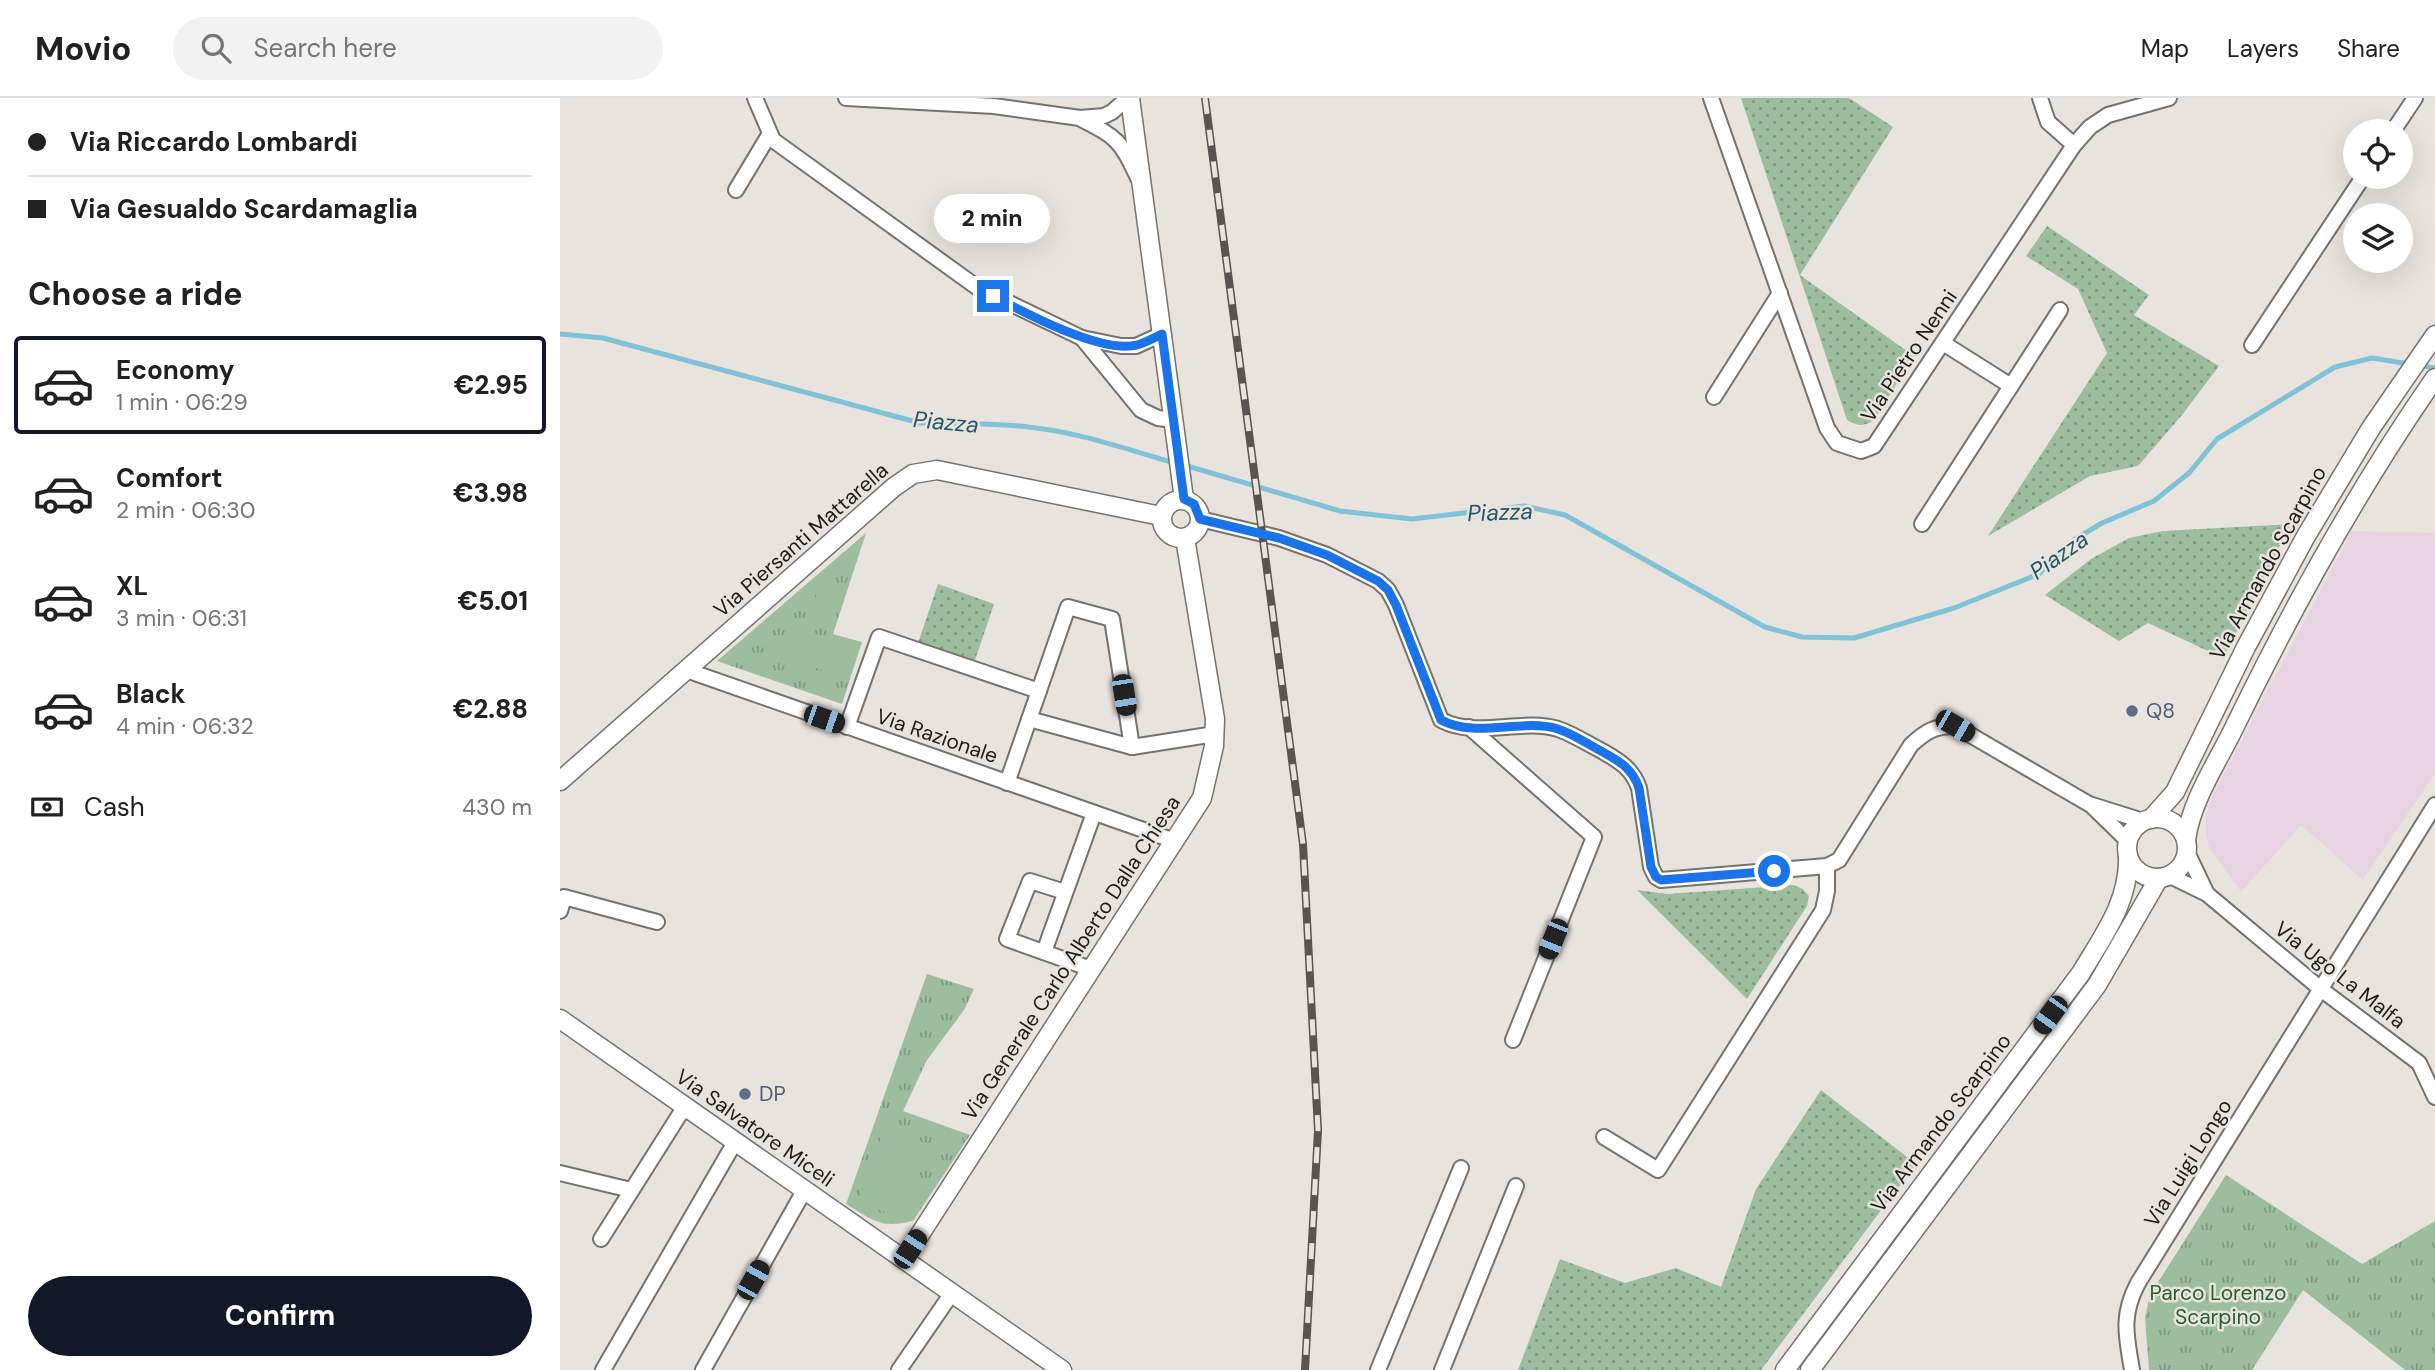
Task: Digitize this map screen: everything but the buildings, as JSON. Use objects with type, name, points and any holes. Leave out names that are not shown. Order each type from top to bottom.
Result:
[{"type":"street","points":[[755,98],[773,140],[978,288],[1082,338],[1121,346],[1136,346],[1162,334]]},
{"type":"street","points":[[846,98],[994,106],[1080,118],[1104,116],[1129,98],[1183,491],[1194,504],[1200,519],[1195,531],[1185,538],[1178,538],[1164,528],[1161,516],[1163,510],[1183,491]]},
{"type":"street","points":[[994,106],[1021,98]]},
{"type":"street","name":"Via Pietro Nenni","points":[[1712,98],[1827,428],[1837,443],[1861,452],[1874,446],[2074,145],[2090,127],[2109,115],[2169,98]]},
{"type":"street","points":[[2040,98],[2048,122],[2074,145]]},
{"type":"street","points":[[2401,119],[2415,98]]},
{"type":"street","points":[[1080,118],[1119,142],[1143,188]]},
{"type":"street","points":[[736,190],[769,135]]},
{"type":"street","points":[[2252,345],[2355,189]]},
{"type":"street","points":[[1714,397],[1780,293]]},
{"type":"street","points":[[1922,524],[2060,310]]},
{"type":"street","name":"Via Armando Scarpino","points":[[2147,820],[2175,792],[2246,647],[2306,536],[2371,428],[2435,335]]},
{"type":"street","points":[[1082,338],[1142,410],[1157,418],[1173,420]]},
{"type":"street","points":[[1943,342],[2011,386]]},
{"type":"street","name":"Via Armando Scarpino","points":[[2187,846],[2194,809],[2268,658],[2327,548],[2391,442],[2431,384]]},
{"type":"street","name":"Via Piersanti Mattarella","points":[[560,780],[894,486],[913,474],[937,470],[1161,516]]},
{"type":"street","points":[[1200,519],[1303,545],[1378,581],[1388,590],[1396,605],[1441,720],[1448,724],[1469,727],[1558,729],[1624,764],[1639,788],[1651,867],[1656,877],[1661,880],[1827,866],[1839,860],[1911,745],[1928,730],[1940,726],[1955,726],[2089,804],[2147,820],[2170,821],[2182,832],[2187,846],[2183,862],[2164,876],[2144,874],[2137,870],[2128,849],[2089,804]]},
{"type":"street","name":"Via Generale Carlo Alberto Dalla Chiesa","points":[[904,1259],[1202,798],[1214,746],[1215,719],[1185,538]]},
{"type":"street","points":[[1007,783],[1068,607],[1112,619],[1132,747]]},
{"type":"street","points":[[847,727],[879,637],[1039,691]]},
{"type":"street","name":"Via Razionale","points":[[685,670],[1175,841]]},
{"type":"street","points":[[1029,719],[1132,747],[1215,734]]},
{"type":"street","points":[[1469,727],[1594,837],[1513,1040]]},
{"type":"street","name":"Via Luigi Longo","points":[[2132,1370],[2125,1318],[2129,1301],[2138,1283],[2435,805]]},
{"type":"street","points":[[1044,952],[1094,813]]},
{"type":"street","points":[[2128,849],[2130,835],[2147,820]]},
{"type":"street","name":"Via Ugo La Malfa","points":[[2187,846],[2207,894]]},
{"type":"street","name":"Via Armando Scarpino","points":[[1785,1370],[2081,974],[2117,913],[2126,890],[2129,873],[2128,849]]},
{"type":"street","points":[[1604,1137],[1658,1170],[1823,910],[1827,891],[1827,866]]},
{"type":"street","name":"Via Armando Scarpino","points":[[1810,1370],[2097,985],[2164,876]]},
{"type":"street","name":"Via Ugo La Malfa","points":[[2164,876],[2207,894],[2322,990],[2419,1063],[2435,1097]]},
{"type":"street","points":[[1065,892],[1030,881],[1007,939],[1091,969]]},
{"type":"street","points":[[560,911],[564,897],[657,922]]},
{"type":"street","name":"Via Salvatore Miceli","points":[[560,1019],[1062,1370]]},
{"type":"street","points":[[601,1238],[685,1105]]},
{"type":"street","points":[[603,1370],[735,1142]]},
{"type":"street","points":[[1378,1370],[1461,1168]]},
{"type":"street","points":[[560,1173],[631,1190]]},
{"type":"street","points":[[1443,1370],[1516,1186]]},
{"type":"street","points":[[703,1370],[804,1191]]},
{"type":"street","points":[[899,1370],[952,1293]]},
{"type":"shaded area","points":[[2352,531],[2435,533],[2435,773],[2363,880],[2301,825],[2241,892],[2209,847],[2206,816],[2212,797]]},
{"type":"green space","points":[[1741,98],[1849,98],[1893,127],[1800,275],[1914,356],[1874,420],[1867,424],[1847,420]]},
{"type":"green space","points":[[2047,226],[2149,295],[2134,315],[2219,366],[2138,466],[2090,476],[1988,536],[2107,353],[2078,289],[2026,256]]},
{"type":"green space","points":[[2291,524],[2223,658],[2148,623],[2119,641],[2045,595],[2091,559],[2129,538],[2163,531]]},
{"type":"green space","points":[[866,533],[833,634],[862,642],[842,704],[717,661]]},
{"type":"green space","points":[[821,582],[843,590],[829,631],[807,624]]},
{"type":"green space","points":[[938,584],[994,604],[972,669],[916,649]]},
{"type":"green space","points":[[795,627],[852,646],[842,677],[785,657]]},
{"type":"green space","points":[[1793,885],[1803,889],[1809,896],[1807,906],[1747,999],[1637,890],[1667,894]]},
{"type":"green space","points":[[927,974],[974,989],[964,1010],[927,1060],[903,1111],[970,1135],[913,1221],[892,1224],[877,1222],[846,1204]]},
{"type":"green space","points":[[1821,1090],[1916,1164],[1761,1370],[1518,1370],[1560,1259],[1625,1283],[1676,1268],[1721,1287],[1756,1189]]},
{"type":"green space","points":[[885,1128],[930,1145],[903,1219],[858,1202]]},
{"type":"green space","name":"Parco Lorenzo Scarpino","points":[[2226,1175],[2362,1264],[2435,1221],[2435,1370],[2405,1370],[2303,1290],[2252,1370],[2149,1370],[2145,1317],[2150,1295]]},
{"type":"waterway","name":"Piazza","points":[[560,334],[603,338],[920,423],[988,424],[1047,429],[1174,463]]},
{"type":"waterway","name":"Piazza","points":[[1184,465],[1340,511],[1412,519],[1524,506],[1565,515],[1765,627],[1802,637],[1854,638],[1954,608],[2039,574],[2072,541],[2102,523],[2154,501],[2189,473],[2217,439],[2335,367],[2372,358],[2435,368]]},
{"type":"railway","points":[[1205,98],[1303,844],[1318,1130],[1305,1370]]},
{"type":"place","name":"Q8","points":[[2132,711]]},
{"type":"place","name":"DP","points":[[745,1094]]},
{"type":"route","points":[[993,296],[1082,338],[1121,346],[1136,346],[1162,334],[1184,499],[1194,504],[1200,519],[1303,545],[1378,581],[1388,590],[1396,605],[1441,720],[1448,724],[1492,729],[1558,729],[1624,764],[1639,788],[1651,867],[1656,877],[1661,880],[1774,871]]}]
